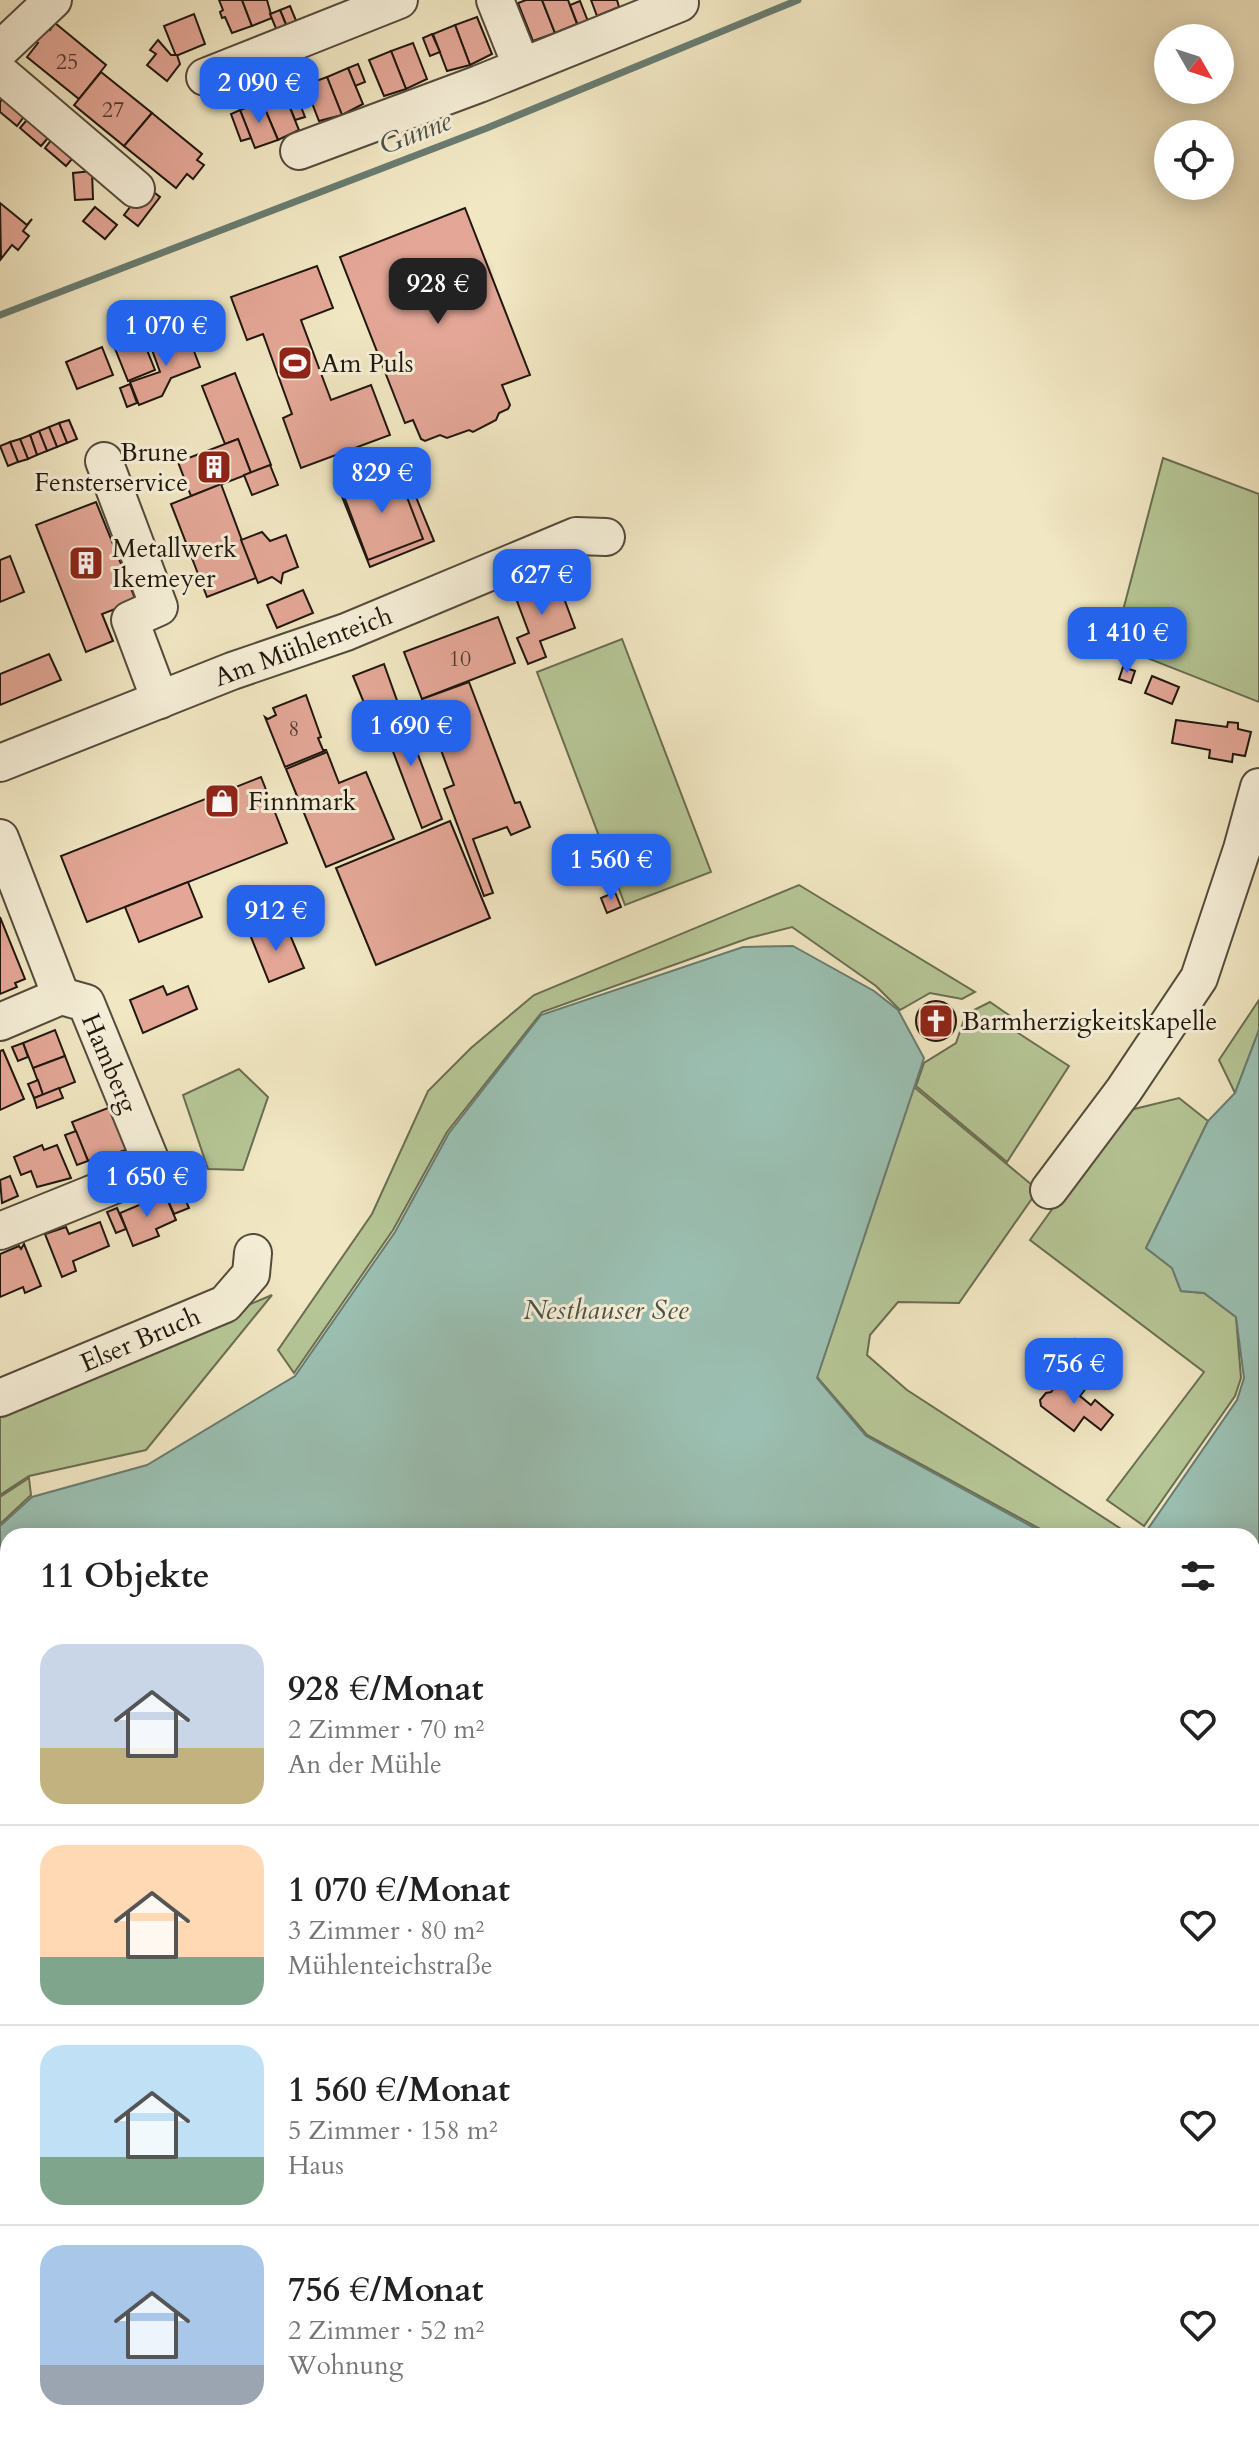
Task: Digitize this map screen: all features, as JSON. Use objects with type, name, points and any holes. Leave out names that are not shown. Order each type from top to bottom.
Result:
[{"type":"street","points":[[0,50],[53,0]]},
{"type":"street","points":[[205,77],[399,0]]},
{"type":"street","points":[[495,0],[521,65]]},
{"type":"street","points":[[299,151],[680,3]]},
{"type":"street","points":[[0,73],[136,189]]},
{"type":"street","points":[[104,461],[159,607],[130,620],[160,700]]},
{"type":"street","name":"Am Mühlenteich","points":[[0,763],[232,671],[346,632],[576,536],[606,537]]},
{"type":"street","points":[[1049,1190],[1124,1090],[1199,978],[1259,787]]},
{"type":"street","name":"Hamberg","points":[[0,838],[61,996]]},
{"type":"street","name":"Hamberg","points":[[0,1022],[61,996],[86,1003],[154,1169],[0,1231]]},
{"type":"street","name":"Elser Bruch","points":[[0,1398],[225,1304],[251,1274],[253,1253]]},
{"type":"green space","points":[[1163,458],[1259,494],[1259,702],[1114,645]]},
{"type":"green space","points":[[622,639],[711,872],[625,905],[537,672]]},
{"type":"green space","points":[[799,885],[975,992],[962,999],[930,993],[900,1010],[876,986],[792,927],[749,938],[542,1012],[447,1132],[393,1230],[294,1373],[278,1350],[372,1214],[428,1091],[471,1048],[534,995]]},
{"type":"green space","points":[[1259,1000],[1259,1030],[1235,1093],[1219,1060]]},
{"type":"green space","points":[[990,1002],[1016,1020],[1012,1029],[1069,1066],[1007,1162],[916,1086],[924,1063],[956,1043],[966,1014]]},
{"type":"green space","points":[[239,1069],[268,1097],[243,1170],[208,1169],[183,1095]]},
{"type":"green space","points":[[914,1087],[1038,1190],[959,1303],[898,1302],[870,1335],[867,1355],[907,1390],[1120,1528],[1038,1528],[867,1435],[817,1377]]},
{"type":"green space","points":[[1179,1098],[1208,1121],[1146,1248],[1172,1268],[1181,1291],[1204,1293],[1236,1317],[1241,1378],[1235,1396],[1144,1526],[1107,1500],[1204,1372],[1030,1240],[1122,1112]]},
{"type":"green space","points":[[272,1295],[146,1450],[29,1476],[0,1495],[0,1410]]},
{"type":"green space","points":[[29,1478],[31,1495],[0,1524],[0,1497]]},
{"type":"water","name":"Nesthauser See","points":[[793,946],[874,991],[898,1010],[924,1058],[817,1378],[866,1436],[1034,1528],[0,1528],[32,1497],[147,1465],[295,1376],[395,1232],[449,1133],[541,1015],[743,947]]},
{"type":"water","points":[[1259,1030],[1259,1528],[1149,1528],[1237,1400],[1244,1378],[1236,1317],[1204,1293],[1181,1291],[1172,1268],[1146,1248],[1208,1121],[1235,1093]]},
{"type":"building","points":[[219,0],[242,0],[252,26],[232,33],[225,17],[222,18]]},
{"type":"building","points":[[242,0],[267,0],[272,18],[252,26]]},
{"type":"building","points":[[542,0],[555,33],[533,41],[518,3]]},
{"type":"building","points":[[542,0],[568,0],[577,24],[555,33]]},
{"type":"building","points":[[591,0],[617,0],[619,7],[597,16]]},
{"type":"building","points":[[580,1],[589,24],[579,28],[570,5]]},
{"type":"building","points":[[290,6],[297,23],[287,27],[280,10]]},
{"type":"building","points":[[280,10],[287,27],[277,31],[270,14]]},
{"type":"building","points":[[194,14],[205,44],[176,56],[164,26]]},
{"type":"building","points":[[477,17],[492,54],[470,65],[455,25]]},
{"type":"building","points":[[55,23],[106,65],[79,99],[27,57],[38,43],[32,38],[43,25],[50,30]]},
{"type":"building","points":[[455,25],[470,65],[447,71],[433,34]]},
{"type":"building","points":[[432,34],[440,52],[430,56],[423,38]]},
{"type":"building","points":[[158,40],[171,55],[177,55],[180,64],[167,81],[147,65],[156,54],[150,50]]},
{"type":"building","points":[[413,43],[427,79],[406,89],[391,51]]},
{"type":"building","points":[[391,51],[406,89],[384,96],[369,60]]},
{"type":"building","points":[[358,64],[365,82],[355,86],[348,68]]},
{"type":"building","points":[[348,68],[363,104],[342,115],[327,77]]},
{"type":"building","points":[[101,72],[152,113],[124,146],[74,105]]},
{"type":"building","points":[[327,77],[342,115],[319,121],[305,85]]},
{"type":"building","points":[[305,85],[312,103],[302,107],[295,89]]},
{"type":"building","points":[[294,89],[305,117],[295,120],[284,93]]},
{"type":"building","points":[[284,93],[299,130],[278,140],[262,102]]},
{"type":"building","points":[[6,94],[28,111],[17,126],[0,112],[0,102]]},
{"type":"building","points":[[262,102],[278,140],[255,148],[240,110]]},
{"type":"building","points":[[240,110],[251,138],[241,141],[231,114]]},
{"type":"building","points":[[152,113],[202,154],[197,160],[204,165],[193,179],[187,174],[176,188],[124,146]]},
{"type":"building","points":[[32,114],[53,132],[41,146],[20,128]]},
{"type":"building","points":[[56,134],[78,152],[66,166],[45,148]]},
{"type":"building","points":[[92,171],[93,199],[75,200],[73,173]]},
{"type":"building","points":[[146,186],[160,197],[138,226],[124,215]]},
{"type":"building","points":[[0,203],[27,225],[32,219],[23,231],[29,236],[18,250],[12,245],[1,259]]},
{"type":"building","points":[[95,207],[117,225],[105,239],[83,221]]},
{"type":"building","points":[[465,208],[530,375],[502,385],[510,405],[499,413],[496,420],[473,432],[469,430],[447,438],[440,435],[425,441],[421,439],[413,420],[405,423],[340,257]]},
{"type":"building","name":"Am Puls","points":[[317,266],[333,308],[301,320],[331,400],[371,385],[390,435],[301,468],[283,418],[292,414],[263,334],[247,340],[231,297]]},
{"type":"building","points":[[187,333],[200,367],[171,378],[162,396],[139,405],[130,382],[160,372],[151,347]]},
{"type":"building","points":[[141,335],[155,370],[128,381],[114,346]]},
{"type":"building","points":[[102,347],[113,375],[77,389],[66,362]]},
{"type":"building","points":[[235,373],[271,465],[251,473],[238,439],[225,444],[202,386]]},
{"type":"building","points":[[130,384],[137,403],[127,407],[120,388]]},
{"type":"building","points":[[69,420],[77,439],[67,443],[59,423]]},
{"type":"building","points":[[59,423],[67,443],[57,447],[49,427]]},
{"type":"building","points":[[49,427],[57,447],[47,451],[39,431]]},
{"type":"building","points":[[39,431],[47,451],[37,455],[30,435]]},
{"type":"building","points":[[30,435],[37,455],[28,459],[20,439]]},
{"type":"building","points":[[20,439],[28,459],[18,462],[10,442]]},
{"type":"building","name":"Brune Fensterservice","points":[[238,439],[251,473],[191,496],[178,462]]},
{"type":"building","points":[[10,442],[18,462],[8,466],[0,446]]},
{"type":"building","points":[[402,463],[434,541],[370,567],[339,489]]},
{"type":"building","points":[[270,465],[278,485],[252,495],[244,475]]},
{"type":"building","points":[[397,471],[423,539],[368,560],[342,491]]},
{"type":"building","points":[[221,484],[256,578],[207,597],[171,504]]},
{"type":"building","name":"Metallwerk Ikemeyer","points":[[96,502],[136,601],[102,614],[113,641],[86,652],[36,525]]},
{"type":"building","points":[[262,532],[270,541],[286,535],[298,567],[283,573],[281,583],[272,577],[258,583],[241,540]]},
{"type":"building","points":[[10,556],[24,592],[0,602],[0,560]]},
{"type":"building","points":[[556,577],[575,628],[540,641],[546,657],[528,664],[517,638],[529,633],[514,593]]},
{"type":"building","points":[[303,590],[313,613],[277,628],[267,605]]},
{"type":"building","points":[[498,617],[515,663],[422,699],[404,652]]},
{"type":"building","points":[[49,654],[61,680],[0,705],[0,674]]},
{"type":"building","points":[[384,664],[400,709],[371,720],[353,676]]},
{"type":"building","points":[[1123,667],[1135,671],[1131,683],[1119,679]]},
{"type":"building","points":[[1152,676],[1179,687],[1172,704],[1145,693]]},
{"type":"building","points":[[469,682],[515,803],[520,802],[530,827],[511,835],[507,827],[473,839],[493,893],[484,896],[444,789],[454,785],[422,699]]},
{"type":"building","points":[[306,695],[321,737],[318,738],[323,750],[327,750],[285,767],[265,717],[268,719],[276,715],[273,708]]},
{"type":"building","points":[[401,709],[442,819],[422,828],[380,717]]},
{"type":"building","points":[[1176,720],[1227,727],[1228,722],[1238,723],[1238,729],[1251,732],[1245,756],[1233,754],[1232,762],[1209,758],[1210,750],[1172,743]]},
{"type":"building","points":[[327,752],[339,783],[366,772],[394,839],[326,867],[286,769]]},
{"type":"building","points":[[261,777],[287,843],[87,922],[61,856]]},
{"type":"building","points":[[450,821],[490,918],[376,965],[336,868]]},
{"type":"building","points":[[188,882],[202,917],[139,942],[125,907]]},
{"type":"building","points":[[615,892],[621,907],[607,913],[601,898]]},
{"type":"building","points":[[0,917],[25,979],[15,983],[17,987],[0,994]]},
{"type":"building","points":[[268,924],[273,936],[288,930],[304,968],[269,982],[249,932]]},
{"type":"building","points":[[163,986],[167,995],[188,986],[197,1009],[143,1033],[130,1000]]},
{"type":"building","name":"Barmherzigkeitskapelle","points":[[936,1001],[950,1007],[956,1021],[950,1035],[936,1041],[922,1035],[916,1021],[922,1007]]},
{"type":"building","points":[[55,1030],[65,1056],[33,1068],[23,1043]]},
{"type":"building","points":[[23,1043],[28,1057],[18,1061],[12,1047]]},
{"type":"building","points":[[3,1050],[24,1099],[0,1110],[0,1051]]},
{"type":"building","points":[[65,1056],[75,1082],[43,1095],[33,1068]]},
{"type":"building","points":[[38,1080],[43,1095],[34,1098],[28,1084]]},
{"type":"building","points":[[59,1088],[63,1098],[37,1108],[34,1098]]},
{"type":"building","points":[[113,1106],[130,1149],[88,1161],[72,1122]]},
{"type":"building","points":[[76,1131],[88,1161],[77,1165],[65,1135]]},
{"type":"building","points":[[42,1145],[44,1150],[57,1145],[71,1178],[37,1187],[31,1171],[21,1175],[14,1157]]},
{"type":"building","points":[[10,1176],[18,1196],[2,1203],[0,1180]]},
{"type":"building","points":[[180,1187],[189,1208],[174,1214],[165,1194]]},
{"type":"building","points":[[165,1194],[176,1220],[156,1229],[159,1236],[133,1246],[120,1213]]},
{"type":"building","points":[[117,1208],[126,1229],[116,1233],[107,1212]]},
{"type":"building","points":[[100,1222],[109,1246],[73,1261],[76,1271],[62,1277],[45,1234],[66,1227],[69,1234]]},
{"type":"building","points":[[24,1244],[41,1286],[25,1293],[23,1287],[0,1297],[0,1254],[19,1246],[21,1249]]},
{"type":"building","points":[[1075,1339],[1097,1356],[1082,1377],[1059,1359]]},
{"type":"building","points":[[1057,1379],[1070,1388],[1077,1379],[1087,1387],[1080,1396],[1091,1405],[1095,1400],[1113,1415],[1101,1430],[1084,1417],[1074,1431],[1041,1406],[1040,1400],[1051,1392],[1059,1382]]},
{"type":"waterway","name":"Gunne","points":[[0,315],[487,128],[798,0]]},
{"type":"place","name":"Am Puls","points":[[295,363]]},
{"type":"place","name":"Brune Fensterservice","points":[[214,467]]},
{"type":"place","name":"Metallwerk Ikemeyer","points":[[86,563]]},
{"type":"place","name":"Finnmark","points":[[222,801]]},
{"type":"place","name":"Barmherzigkeitskapelle","points":[[936,1021]]}]
